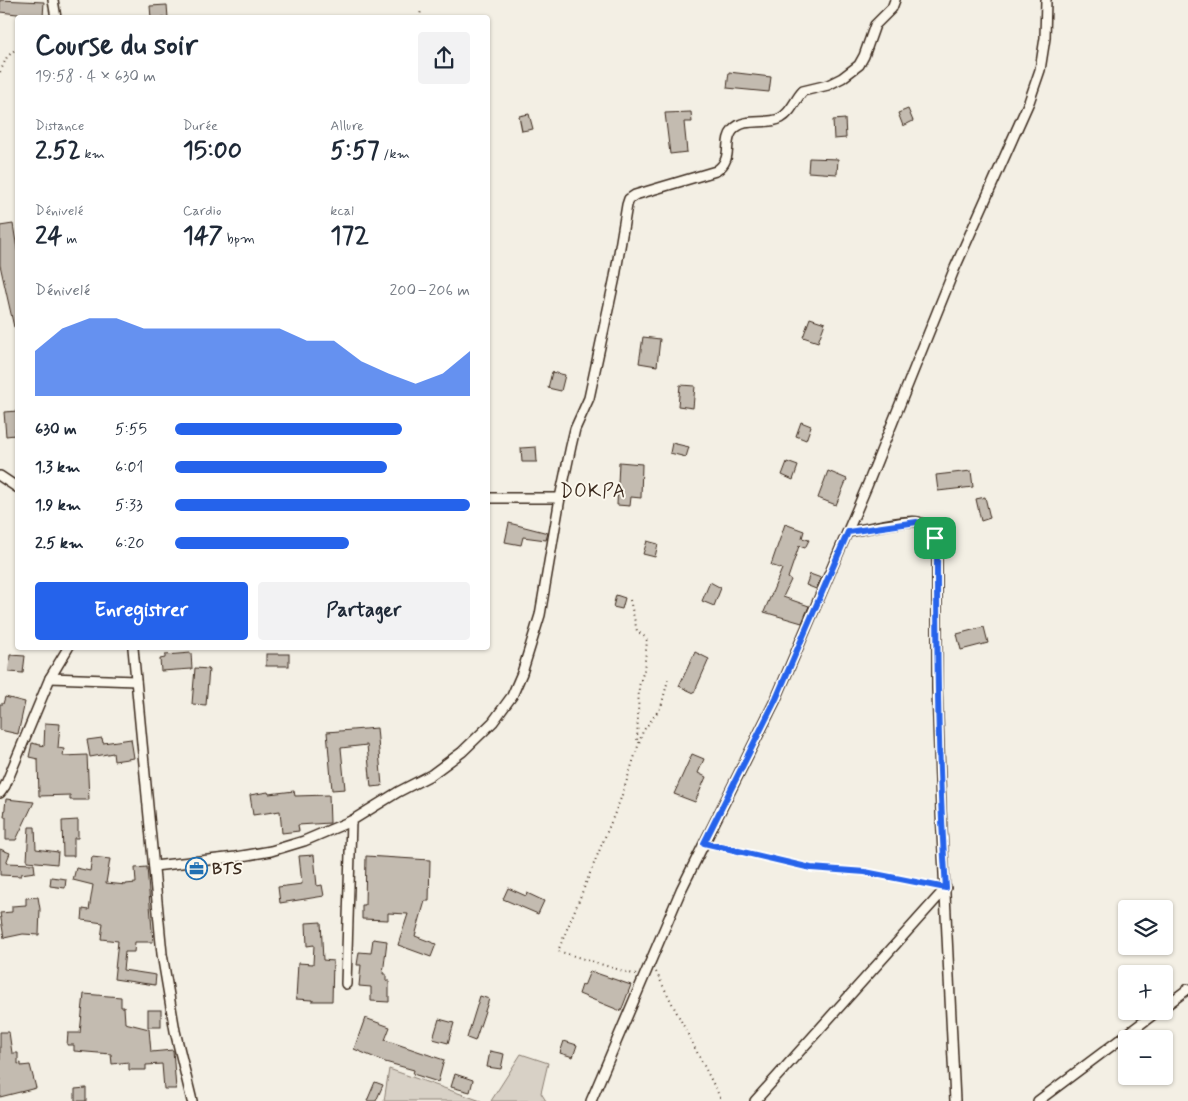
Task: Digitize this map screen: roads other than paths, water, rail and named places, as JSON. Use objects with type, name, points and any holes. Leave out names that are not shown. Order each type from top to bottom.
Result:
[{"type":"street","points":[[53,0],[56,15]]},
{"type":"street","points":[[154,866],[236,857],[271,851],[304,841],[351,821],[431,774],[462,752],[493,722],[512,696],[522,673],[540,615],[560,498],[575,429],[589,398],[615,277],[626,205],[629,199],[634,194],[716,171],[723,166],[727,159],[730,134],[738,125],[780,118],[788,113],[803,91],[828,85],[849,73],[862,62],[875,25],[892,8],[895,0]]},
{"type":"street","points":[[591,1101],[681,890],[776,699],[848,532],[954,270],[1029,102],[1040,70],[1045,38],[1046,0]]},
{"type":"street","points":[[0,476],[15,486]]},
{"type":"street","points":[[490,498],[560,498]]},
{"type":"street","points":[[848,532],[917,522],[928,528],[935,538],[937,549],[937,698],[941,812],[955,1101]]},
{"type":"street","points":[[0,793],[5,786],[50,678],[67,650]]},
{"type":"street","points":[[133,650],[164,964],[175,1030],[192,1101]]},
{"type":"street","points":[[50,678],[136,681]]},
{"type":"street","points":[[346,984],[351,821]]},
{"type":"street","points":[[755,1101],[946,888]]},
{"type":"street","points":[[1173,1000],[1188,989]]},
{"type":"street","points":[[1038,1101],[1146,1020]]},
{"type":"place","name":"BTS","points":[[196,869]]},
{"type":"district","name":"DOKPA","points":[[593,491]]}]
